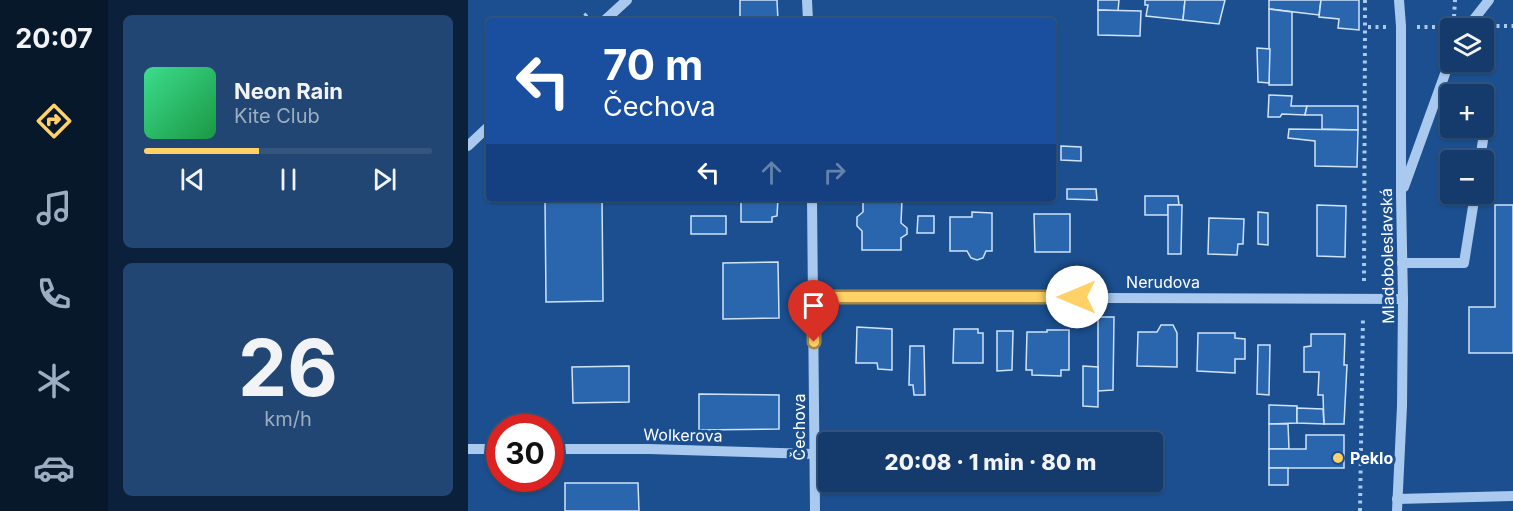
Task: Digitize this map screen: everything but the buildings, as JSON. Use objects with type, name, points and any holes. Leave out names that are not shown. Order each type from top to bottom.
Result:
[{"type":"street","points":[[607,18],[627,0]]},
{"type":"street","points":[[807,0],[808,18]]},
{"type":"street","name":"Mladoboleslavská","points":[[1397,511],[1402,406],[1403,299],[1399,0]]},
{"type":"street","points":[[1475,18],[1489,0]]},
{"type":"street","points":[[1401,196],[1446,72]]},
{"type":"street","points":[[468,146],[486,129]]},
{"type":"street","points":[[1482,150],[1483,140]]},
{"type":"street","name":"Čechova","points":[[812,201],[815,511]]},
{"type":"street","points":[[1402,263],[1464,263],[1473,204]]},
{"type":"street","name":"Nerudova","points":[[814,297],[1364,297],[1403,299]]},
{"type":"street","points":[[468,449],[486,449]]},
{"type":"street","name":"Wolkerova","points":[[564,449],[814,454]]},
{"type":"street","points":[[1397,499],[1513,496]]},
{"type":"path","points":[[1360,511],[1364,297],[1365,0]]},
{"type":"path","points":[[1365,27],[1440,27]]},
{"type":"place","name":"Peklo","points":[[1338,458]]},
{"type":"route","points":[[814,342],[814,297],[1077,297]]}]
